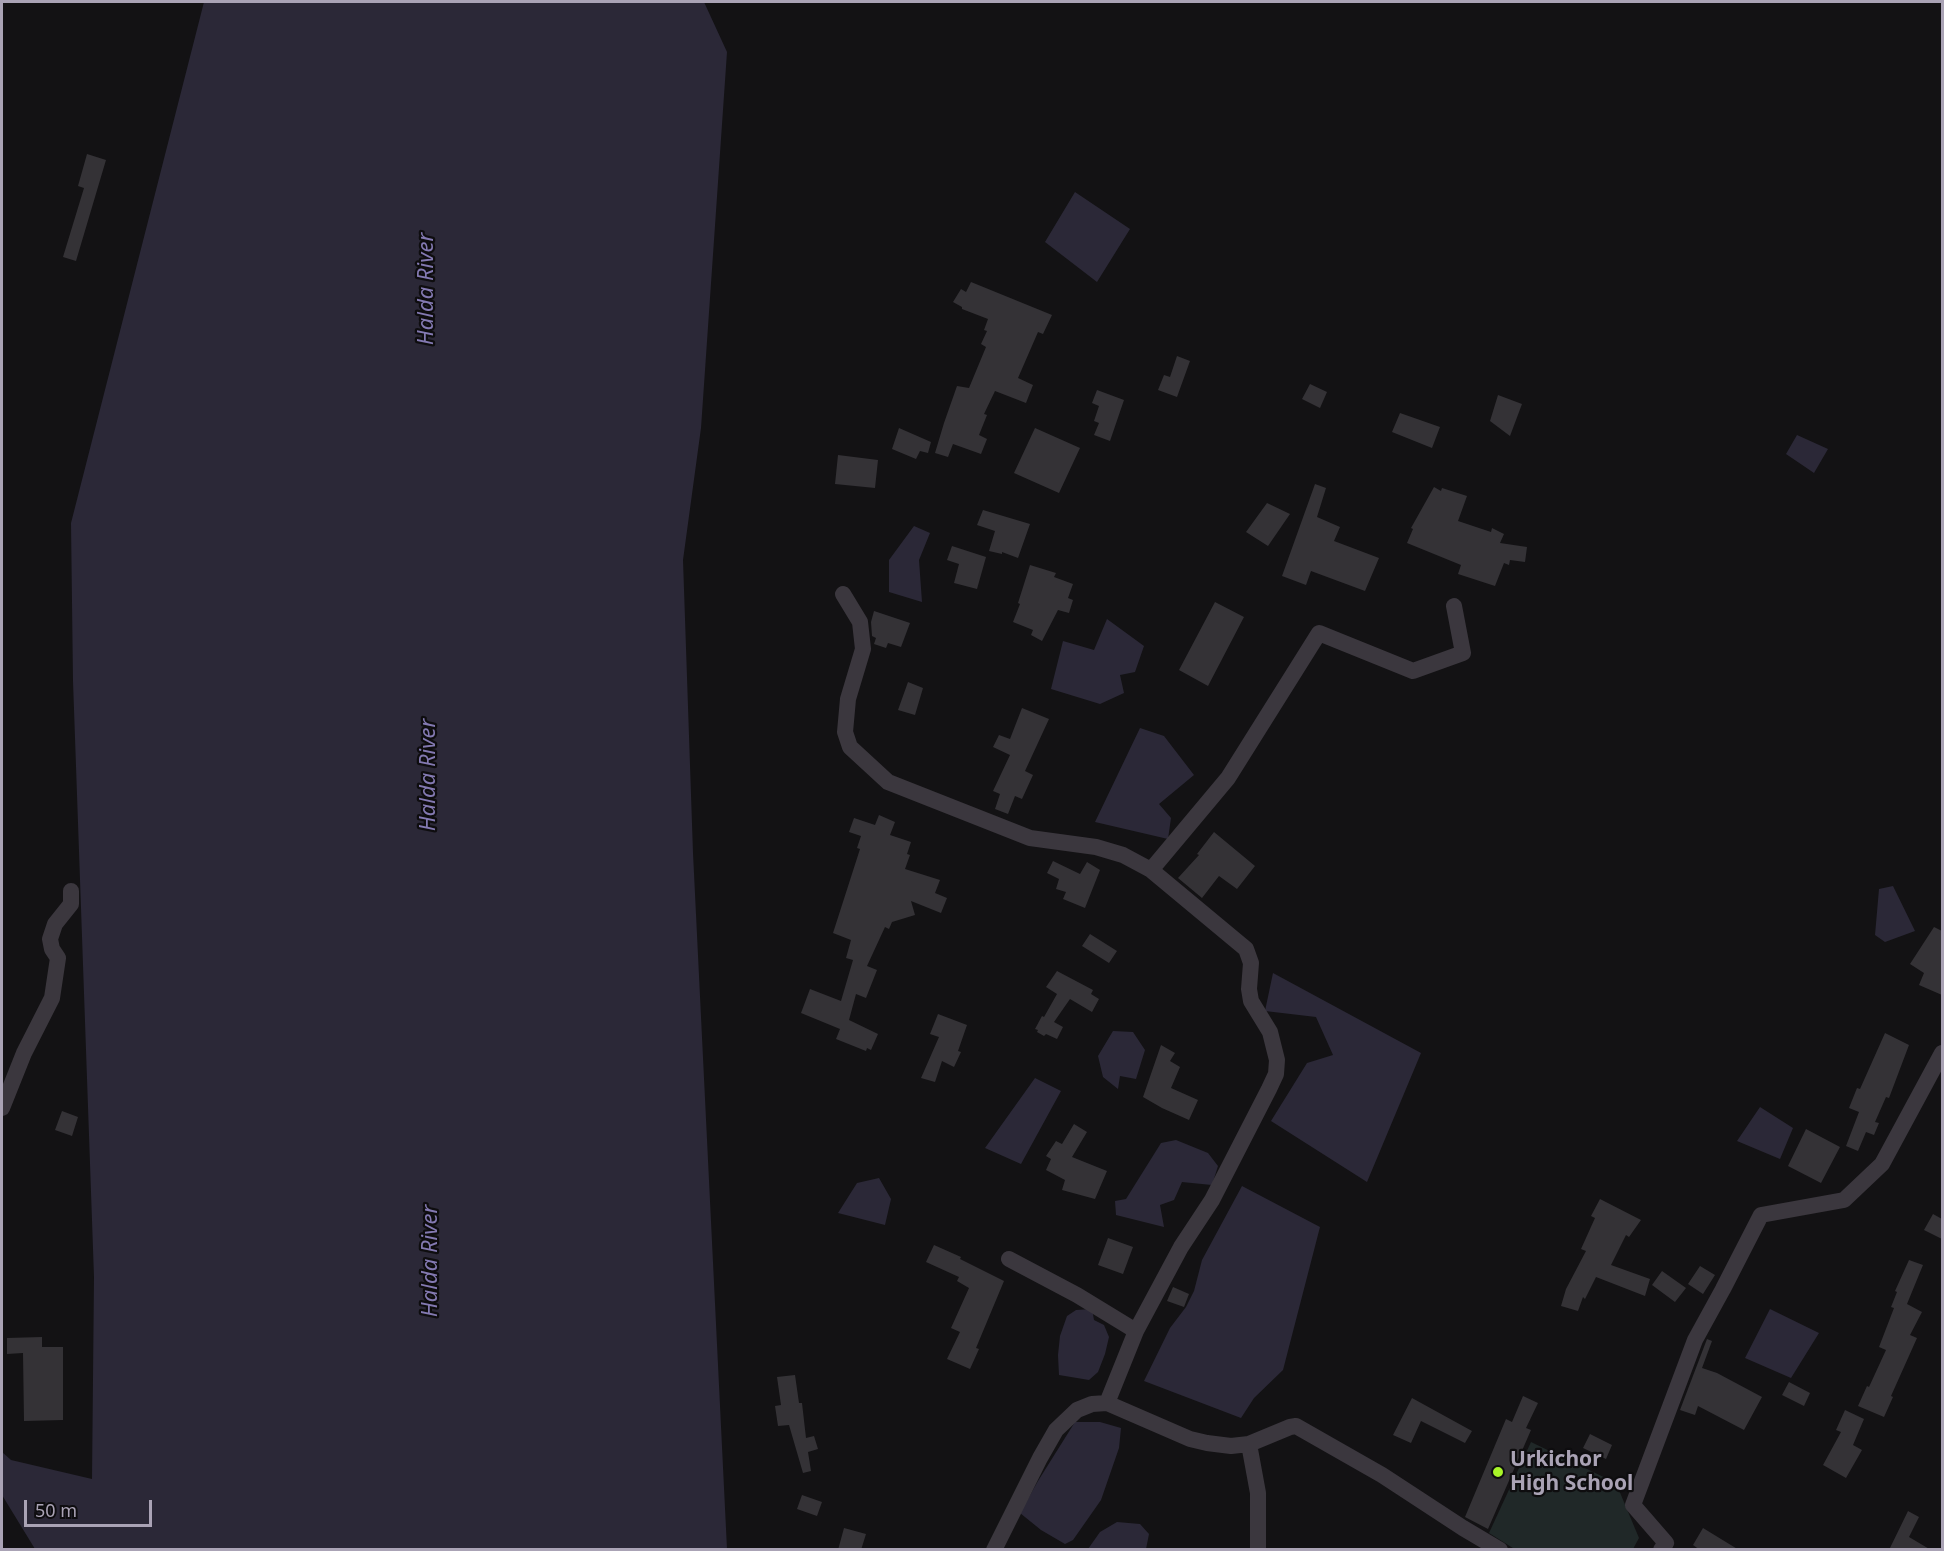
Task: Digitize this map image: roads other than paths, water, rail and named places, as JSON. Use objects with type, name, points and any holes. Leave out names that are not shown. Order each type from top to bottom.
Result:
[{"type":"street","points":[[843,594],[860,621],[863,649],[848,699],[845,732],[850,747],[888,782],[1030,838],[1096,847],[1122,855],[1151,870],[1246,950],[1251,963],[1249,989],[1251,1001],[1270,1032],[1277,1060],[1276,1074],[1212,1200],[1181,1247],[1136,1331],[1107,1403]]},
{"type":"street","points":[[1151,870],[1228,778],[1319,633],[1413,671],[1463,653],[1454,606]]},
{"type":"street","points":[[2,1108],[24,1053],[52,998],[58,958],[52,949],[50,939],[55,924],[71,904],[71,891]]},
{"type":"street","points":[[1662,1550],[1666,1543],[1633,1505],[1695,1340],[1761,1215],[1844,1200],[1882,1164],[1942,1053]]},
{"type":"street","points":[[1009,1258],[1077,1295],[1136,1331]]},
{"type":"street","points":[[994,1550],[1056,1431],[1077,1410],[1092,1404],[1107,1403],[1190,1439],[1207,1443],[1232,1446],[1249,1444],[1290,1427],[1304,1429],[1382,1475],[1500,1550]]},
{"type":"street","points":[[1249,1444],[1258,1493],[1258,1550]]},
{"type":"water","name":"Halda River","points":[[204,2],[704,2],[727,52],[701,428],[683,560],[693,853],[727,1549],[35,1549],[2,1495],[2,1452],[11,1460],[92,1479],[94,1277],[73,681],[71,523]]},
{"type":"water","points":[[1075,192],[1130,229],[1097,282],[1045,242]]},
{"type":"water","points":[[1797,435],[1828,449],[1814,473],[1786,454]]},
{"type":"water","points":[[914,526],[930,533],[919,560],[922,602],[889,592],[889,560]]},
{"type":"water","points":[[1107,619],[1144,646],[1135,672],[1120,675],[1124,693],[1100,704],[1051,689],[1063,641],[1094,650]]},
{"type":"water","points":[[1140,728],[1164,736],[1194,775],[1159,804],[1171,818],[1168,839],[1095,822]]},
{"type":"water","points":[[1893,886],[1915,931],[1885,942],[1875,935],[1879,889]]},
{"type":"water","points":[[1273,973],[1421,1053],[1367,1182],[1271,1121],[1307,1063],[1333,1055],[1316,1017],[1265,1011]]},
{"type":"water","points":[[1113,1031],[1133,1032],[1145,1050],[1136,1079],[1120,1076],[1118,1089],[1103,1077],[1098,1056]]},
{"type":"water","points":[[1035,1078],[1061,1091],[1021,1164],[985,1148]]},
{"type":"water","points":[[1760,1107],[1793,1128],[1780,1159],[1737,1141]]},
{"type":"water","points":[[1176,1140],[1208,1153],[1218,1166],[1212,1185],[1182,1182],[1174,1200],[1160,1205],[1164,1227],[1116,1215],[1115,1201],[1126,1199],[1161,1143]]},
{"type":"water","points":[[879,1178],[891,1199],[885,1225],[838,1213],[857,1183]]},
{"type":"water","points":[[1242,1186],[1320,1227],[1283,1370],[1254,1398],[1241,1418],[1144,1381],[1170,1328],[1186,1307],[1194,1291],[1202,1260]]},
{"type":"water","points":[[1092,1309],[1094,1320],[1104,1325],[1109,1337],[1098,1372],[1089,1380],[1059,1375],[1060,1336],[1067,1316],[1076,1310]]},
{"type":"water","points":[[1770,1309],[1819,1333],[1791,1378],[1745,1358]]},
{"type":"water","points":[[1075,1422],[1100,1422],[1121,1428],[1119,1448],[1101,1500],[1073,1540],[1065,1544],[1041,1530],[1020,1513]]},
{"type":"water","points":[[1117,1522],[1140,1524],[1149,1534],[1146,1549],[1088,1549],[1100,1532]]},
{"type":"place","name":"Urkichor High School","points":[[1498,1472]]}]
